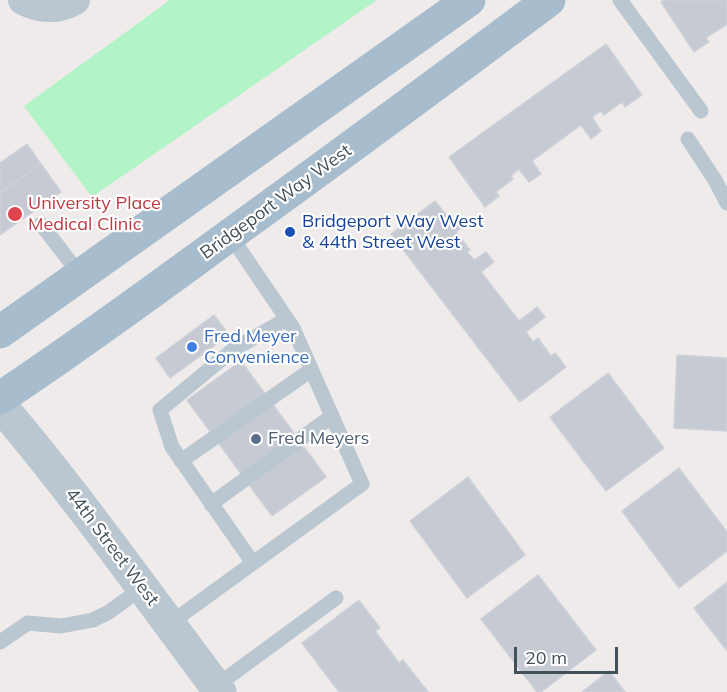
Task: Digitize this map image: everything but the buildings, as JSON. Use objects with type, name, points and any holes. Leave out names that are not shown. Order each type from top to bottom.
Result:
[{"type":"main road","points":[[0,332],[470,0]]},
{"type":"main road","name":"Bridgeport Way West","points":[[0,398],[231,235],[549,0]]},
{"type":"street","points":[[31,3],[51,8],[75,0]]},
{"type":"street","name":"44th Street West","points":[[0,405],[72,494],[218,689]]},
{"type":"lane","points":[[620,0],[701,111]]},
{"type":"lane","points":[[688,140],[716,180],[727,203]]},
{"type":"lane","points":[[41,224],[81,276]]},
{"type":"lane","points":[[169,624],[362,484],[293,328],[231,235]]},
{"type":"lane","points":[[253,563],[172,447],[160,410],[234,349],[287,319]]},
{"type":"lane","points":[[182,461],[311,369]]},
{"type":"lane","points":[[211,504],[332,416]]},
{"type":"lane","points":[[0,642],[28,623],[61,626],[93,620],[109,612],[142,588]]},
{"type":"lane","points":[[218,689],[336,598]]},
{"type":"green space","points":[[170,0],[377,0],[92,197],[24,106]]},
{"type":"place","name":"University Place Medical Clinic","points":[[15,214]]},
{"type":"place","name":"Bridgeport Way West & 44th Street West","points":[[290,232]]},
{"type":"place","name":"Fred Meyer Convenience","points":[[192,347]]},
{"type":"place","name":"Fred Meyers","points":[[256,439]]}]
